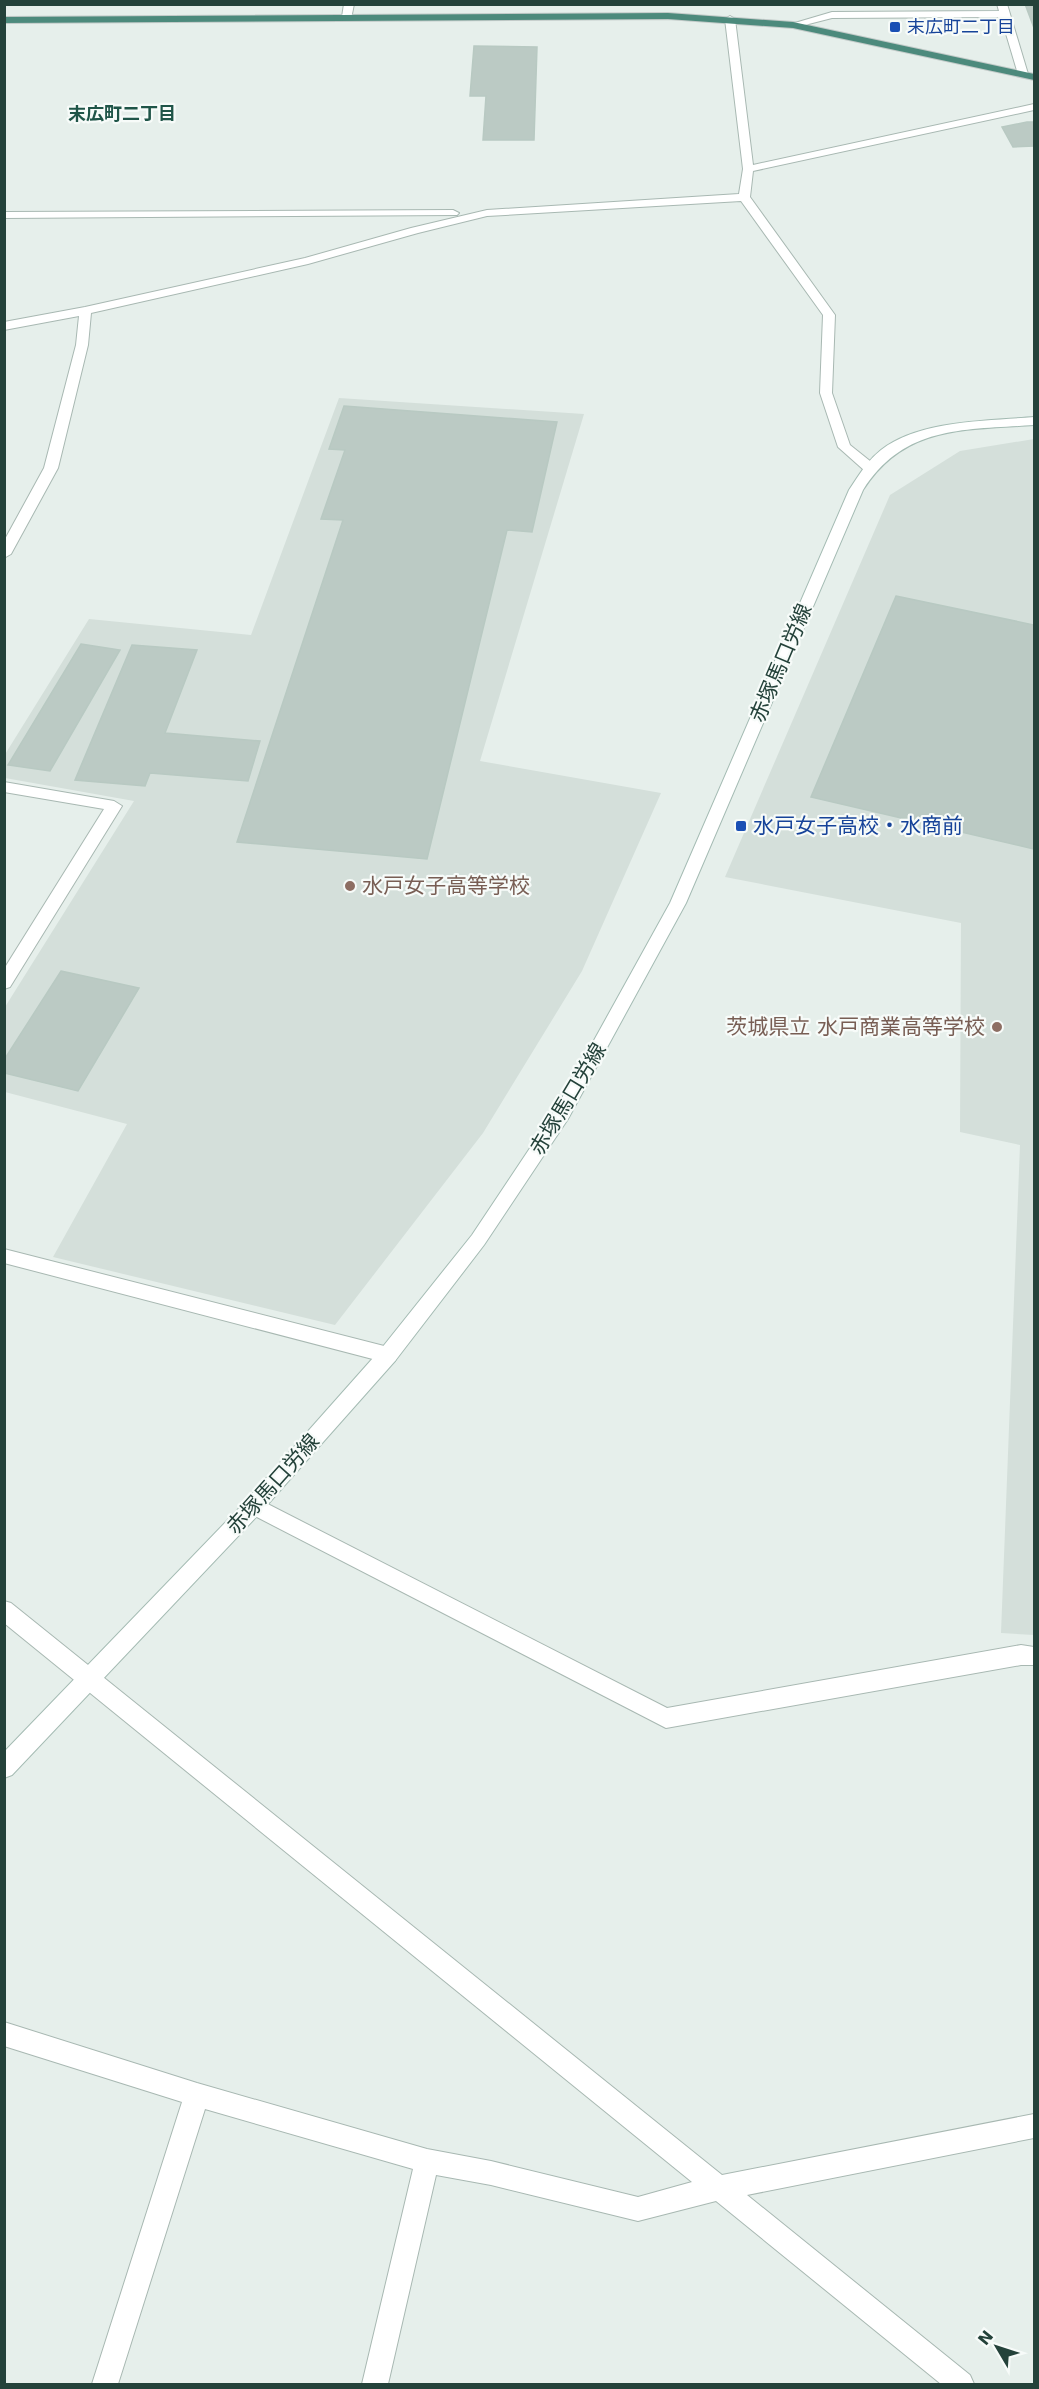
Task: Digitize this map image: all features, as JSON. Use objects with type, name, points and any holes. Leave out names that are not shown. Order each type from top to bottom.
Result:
[{"type":"highway","points":[[4,20],[668,16],[730,19],[793,25],[1035,77]]},
{"type":"street","points":[[347,17],[349,4]]},
{"type":"street","points":[[793,25],[832,15],[1003,9],[1023,74]]},
{"type":"street","points":[[730,19],[748,169],[744,197],[829,315],[826,393],[844,447],[870,468]]},
{"type":"street","points":[[748,169],[1035,107]]},
{"type":"street","points":[[4,215],[487,213],[744,197]]},
{"type":"street","points":[[4,326],[85,311],[308,261],[415,230],[487,213]]},
{"type":"street","points":[[4,554],[51,468],[82,345],[85,311]]},
{"type":"street","name":"赤塚馬口労線","points":[[4,1768],[254,1506],[388,1355],[478,1240],[562,1114],[623,1007],[678,903],[856,490],[870,468],[887,452],[913,438],[959,427],[1035,421]]},
{"type":"street","points":[[4,788],[114,806],[4,983]]},
{"type":"street","points":[[4,1256],[388,1355]]},
{"type":"street","points":[[254,1506],[666,1718],[1021,1655],[1035,1656]]},
{"type":"street","points":[[4,1610],[961,2385]]},
{"type":"street","points":[[4,2034],[197,2095],[428,2161],[491,2173],[638,2210],[719,2188],[1035,2127]]},
{"type":"street","points":[[105,2385],[197,2095]]},
{"type":"street","points":[[375,2385],[428,2161]]},
{"type":"shaded area","name":"水戸女子高等学校","points":[[339,398],[584,414],[480,761],[661,793],[582,971],[483,1133],[335,1325],[53,1257],[127,1124],[5,1092],[5,1007],[134,801],[5,778],[4,756],[89,619],[251,635]]},
{"type":"shaded area","name":"茨城県立 水戸商業高等学校","points":[[1034,439],[1034,1635],[1001,1633],[1020,1145],[960,1132],[961,923],[725,877],[890,495],[960,451]]},
{"type":"building","points":[[1025,4],[1034,4],[1034,28]]},
{"type":"building","points":[[474,46],[537,47],[534,140],[483,140],[486,96],[470,96]]},
{"type":"building","points":[[1034,122],[1034,146],[1013,147],[1002,127]]},
{"type":"building","points":[[344,406],[557,422],[532,532],[507,530],[427,859],[237,842],[343,520],[321,519],[345,450],[329,449]]},
{"type":"building","points":[[896,596],[1034,625],[1034,849],[811,797]]},
{"type":"building","points":[[81,644],[120,650],[50,771],[8,765]]},
{"type":"building","points":[[132,645],[197,650],[165,733],[260,741],[248,781],[150,773],[145,786],[75,780]]},
{"type":"building","points":[[61,971],[139,988],[78,1091],[4,1073],[4,1060]]},
{"type":"place","name":"末広町二丁目","points":[[895,27]]},
{"type":"place","name":"水戸女子高校・水商前","points":[[741,826]]},
{"type":"place","name":"水戸女子高等学校","points":[[350,886]]},
{"type":"place","name":"茨城県立 水戸商業高等学校","points":[[997,1027]]},
{"type":"district","name":"末広町二丁目","points":[[122,114]]}]
